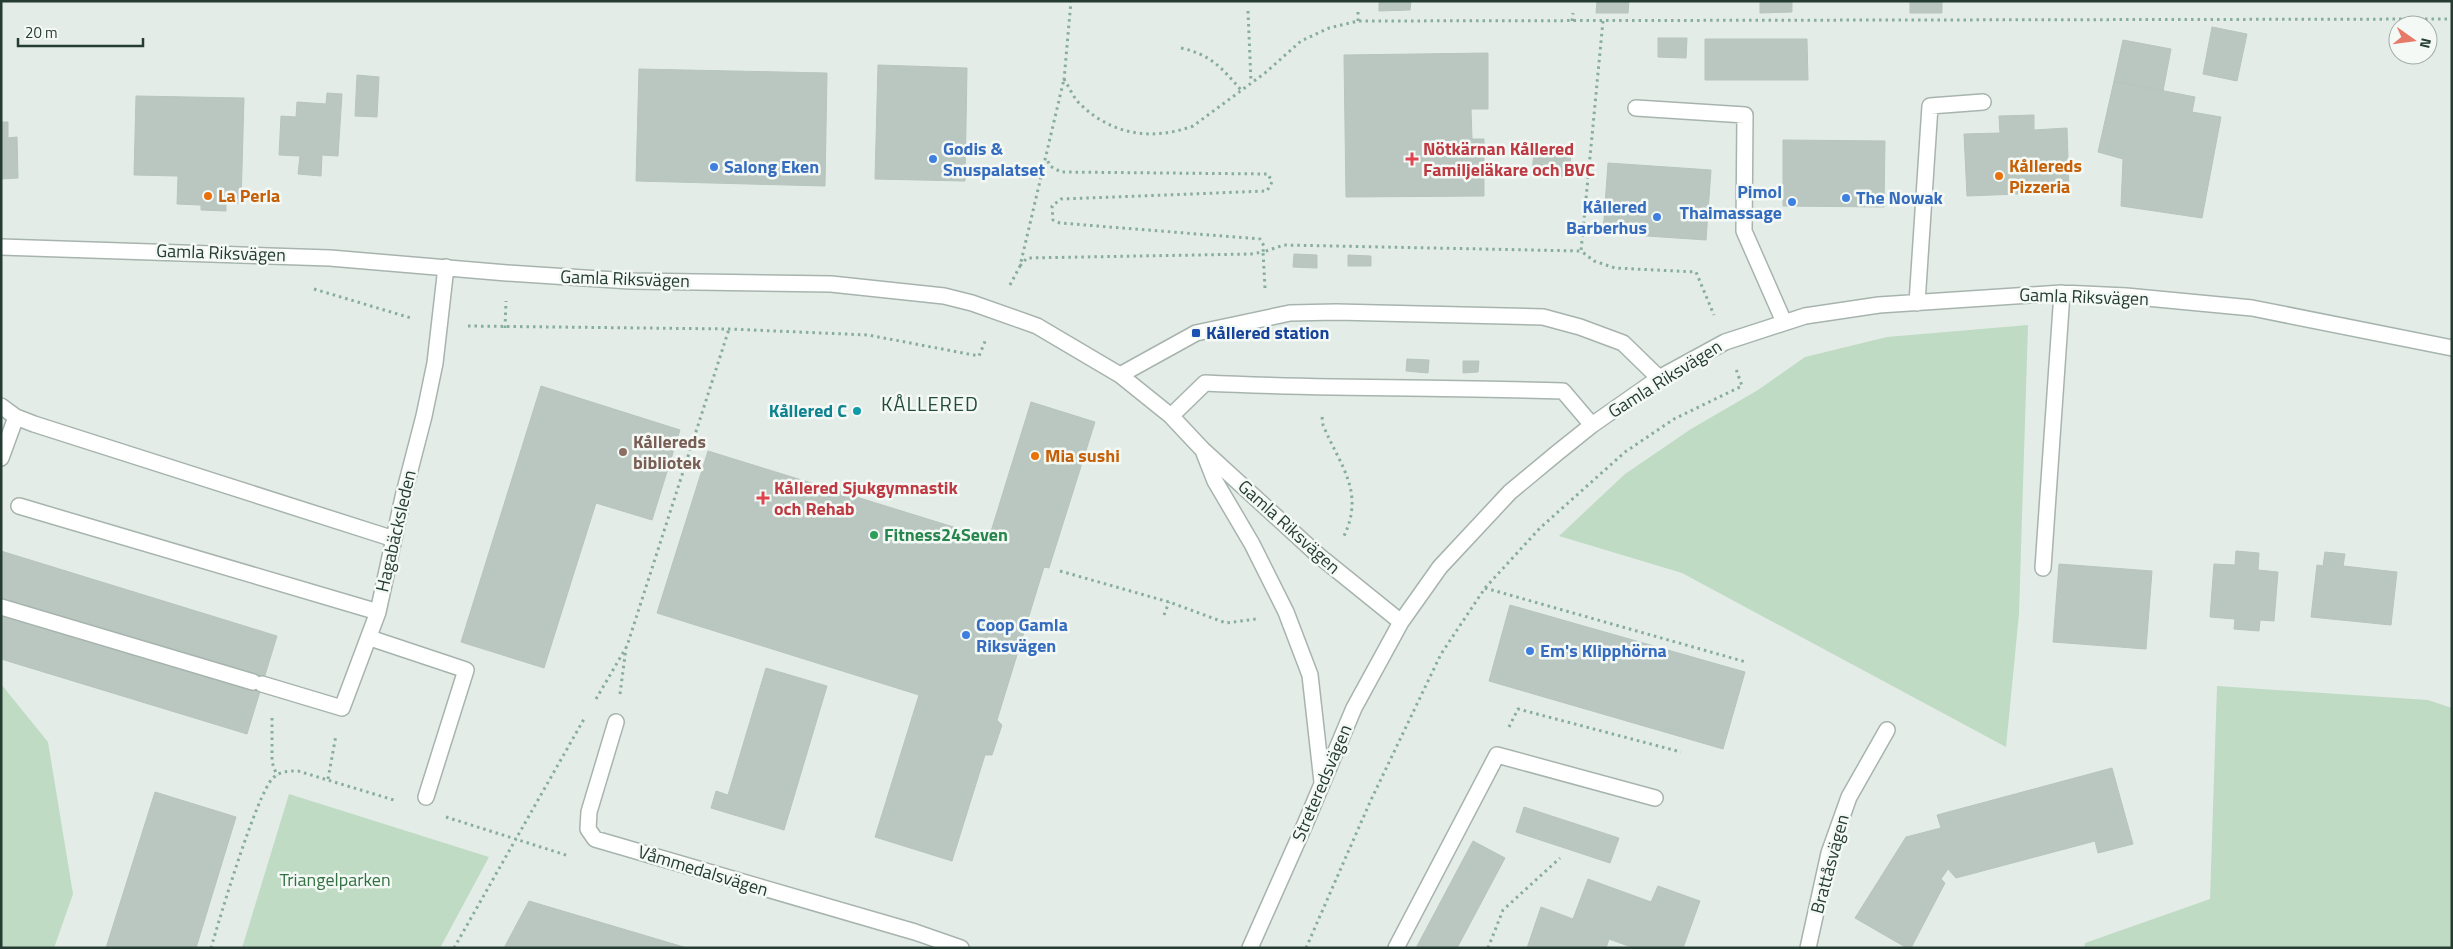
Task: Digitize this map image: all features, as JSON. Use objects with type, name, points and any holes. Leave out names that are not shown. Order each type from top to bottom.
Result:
[{"type":"street","points":[[1917,302],[1930,106],[1983,102]]},
{"type":"street","points":[[1636,108],[1745,115],[1744,231],[1784,322]]},
{"type":"street","name":"Gamla Riksvägen","points":[[1,247],[312,257],[630,281],[832,284],[944,296],[1037,326],[1120,375],[1171,416],[1202,449],[1318,555],[1401,622],[1440,567],[1510,492],[1592,425],[1660,378],[1724,342],[1784,322],[1824,314],[1917,302],[2062,293],[2126,296],[2252,308],[2452,348]]},
{"type":"street","name":"Hagabäcksleden","points":[[342,708],[370,638],[378,612],[424,416],[434,363],[446,267]]},
{"type":"street","points":[[2043,568],[2062,293]]},
{"type":"street","points":[[1120,375],[1196,333],[1290,313],[1336,312],[1543,317],[1580,327],[1623,343],[1660,378]]},
{"type":"street","points":[[1171,416],[1205,383],[1269,387],[1563,391],[1592,425]]},
{"type":"street","points":[[1,406],[16,417],[394,539]]},
{"type":"street","points":[[1,458],[16,417]]},
{"type":"street","name":"Gamla Riksvägen","points":[[1202,449],[1215,481],[1252,544],[1286,612],[1310,675],[1322,784]]},
{"type":"street","points":[[19,506],[378,612]]},
{"type":"street","points":[[1,607],[342,708]]},
{"type":"street","name":"Streteredsvägen","points":[[1250,948],[1354,708],[1401,622]]},
{"type":"street","points":[[370,638],[466,670],[426,797]]},
{"type":"street","name":"Våmmedalsvägen","points":[[616,722],[589,812],[588,829],[595,839],[929,942],[961,948]]},
{"type":"street","name":"Brattåsvägen","points":[[1808,948],[1830,853],[1849,797],[1887,730]]},
{"type":"street","points":[[1396,948],[1497,755],[1655,798]]},
{"type":"path","points":[[1071,1],[1064,79],[1046,161],[1054,170],[1061,172],[1268,174],[1272,182],[1267,191],[1061,199],[1052,206],[1054,220],[1060,224],[1260,239],[1264,246],[1266,319]]},
{"type":"path","points":[[1248,11],[1251,82]]},
{"type":"path","points":[[1358,12],[1358,21]]},
{"type":"path","points":[[1572,13],[1572,21]]},
{"type":"path","points":[[1064,79],[1079,104],[1105,123],[1126,132],[1156,134],[1180,131],[1193,126],[1301,41],[1329,28],[1358,21],[1412,19],[1572,21],[2452,19]]},
{"type":"path","points":[[1181,48],[1200,52],[1221,68],[1241,90]]},
{"type":"path","points":[[1064,79],[1020,266],[1027,258],[1132,258],[1251,254],[1284,245],[1582,251]]},
{"type":"path","points":[[306,287],[438,326],[729,329],[868,335],[979,356],[996,312]]},
{"type":"path","points":[[616,722],[627,646],[729,329]]},
{"type":"path","points":[[1485,588],[1746,662]]},
{"type":"path","points":[[1164,615],[1169,602]]},
{"type":"path","points":[[592,705],[627,646]]},
{"type":"path","points":[[263,684],[272,754],[277,776]]},
{"type":"path","points":[[210,948],[260,802],[272,779],[285,771],[298,771],[328,779],[330,759],[342,708]]},
{"type":"path","points":[[1497,755],[1518,709],[1681,752]]},
{"type":"path","points":[[454,948],[587,714]]},
{"type":"path","points":[[1488,948],[1503,910],[1560,858]]},
{"type":"green space","points":[[2028,325],[2019,614],[2006,747],[1682,573],[1559,536],[1625,474],[1691,429],[1758,390],[1805,357],[1887,337]]},
{"type":"green space","points":[[1,684],[48,742],[73,894],[54,948],[1,948]]},
{"type":"green space","points":[[2217,686],[2428,700],[2452,708],[2452,948],[2084,948],[2085,943],[2210,899]]},
{"type":"green space","name":"Triangelparken","points":[[289,794],[489,857],[440,948],[242,948]]},
{"type":"building","points":[[1379,1],[1411,1],[1410,10],[1379,11]]},
{"type":"building","points":[[1597,1],[1629,1],[1628,13],[1596,13]]},
{"type":"building","points":[[1760,1],[1792,1],[1792,12],[1760,13]]},
{"type":"building","points":[[1910,1],[1942,1],[1942,13],[1910,13]]},
{"type":"building","points":[[2212,27],[2247,34],[2237,81],[2203,74]]},
{"type":"building","points":[[1658,38],[1687,38],[1686,58],[1658,57]]},
{"type":"building","points":[[1705,39],[1807,39],[1808,80],[1705,80]]},
{"type":"building","points":[[2123,40],[2171,49],[2163,91],[2114,81]]},
{"type":"building","points":[[1488,53],[1488,109],[1471,109],[1472,139],[1484,139],[1484,196],[1346,197],[1344,55]]},
{"type":"building","points":[[878,65],[967,68],[965,181],[875,179]]},
{"type":"building","points":[[639,69],[827,73],[825,186],[636,181]]},
{"type":"building","points":[[357,75],[379,77],[377,117],[355,116]]},
{"type":"building","points":[[2114,81],[2195,97],[2192,112],[2221,117],[2202,218],[2121,206],[2123,159],[2098,152]]},
{"type":"building","points":[[327,93],[342,94],[338,156],[322,155],[321,176],[298,174],[300,156],[279,155],[281,116],[296,117],[297,102],[326,104]]},
{"type":"building","points":[[136,96],[244,98],[241,203],[226,203],[226,211],[201,210],[201,205],[177,204],[178,176],[134,175]]},
{"type":"building","points":[[2034,115],[2034,130],[2067,128],[2069,192],[1967,196],[1964,134],[2000,133],[1999,116]]},
{"type":"building","points":[[1,122],[8,122],[8,138],[17,137],[18,178],[1,179]]},
{"type":"building","points":[[1783,140],[1885,141],[1884,207],[1783,206]]},
{"type":"building","points":[[1534,152],[1571,155],[1569,177],[1532,173]]},
{"type":"building","points":[[1608,163],[1711,170],[1706,240],[1603,233]]},
{"type":"building","points":[[1294,254],[1317,255],[1317,268],[1293,267]]},
{"type":"building","points":[[1348,255],[1371,256],[1371,266],[1348,266]]},
{"type":"building","points":[[1407,359],[1429,360],[1428,373],[1406,371]]},
{"type":"building","points":[[1463,361],[1479,361],[1478,372],[1463,373]]},
{"type":"building","points":[[541,386],[680,430],[652,520],[596,503],[544,668],[461,642]]},
{"type":"building","points":[[1031,402],[1095,422],[1049,568],[1044,567],[997,720],[1002,725],[992,755],[985,755],[952,861],[875,837],[919,695],[657,613],[708,451],[989,538]]},
{"type":"building","points":[[1,551],[277,636],[247,734],[1,659]]},
{"type":"building","points":[[2236,551],[2259,553],[2258,570],[2278,572],[2274,621],[2260,620],[2259,631],[2234,629],[2235,619],[2210,617],[2214,564],[2235,565]]},
{"type":"building","points":[[2325,552],[2345,554],[2343,566],[2397,572],[2391,625],[2311,617],[2317,565],[2323,566]]},
{"type":"building","points":[[2059,564],[2152,571],[2146,649],[2053,642]]},
{"type":"building","points":[[1510,605],[1745,672],[1723,749],[1489,681]]},
{"type":"building","points":[[766,668],[827,686],[784,830],[711,808],[716,791],[728,795]]},
{"type":"building","points":[[2112,768],[2133,844],[2098,853],[2095,841],[1956,878],[1948,869],[1941,879],[1945,883],[1911,948],[1907,948],[1855,918],[1906,837],[1941,828],[1937,815]]},
{"type":"building","points":[[155,792],[236,817],[196,948],[106,948]]},
{"type":"building","points":[[1524,807],[1619,838],[1610,863],[1516,832]]},
{"type":"building","points":[[1473,841],[1505,858],[1457,948],[1416,948]]},
{"type":"building","points":[[1588,879],[1651,902],[1658,886],[1700,901],[1683,948],[1634,948],[1609,939],[1606,948],[1527,948],[1541,907],[1573,919]]},
{"type":"building","points":[[529,901],[687,948],[504,948]]},
{"type":"place","name":"Godis & Snuspalatset","points":[[933,159]]},
{"type":"place","name":"Nötkärnan Kållered Familjeläkare och BVC","points":[[1412,159]]},
{"type":"place","name":"Salong Eken","points":[[714,167]]},
{"type":"place","name":"Kållereds Pizzeria","points":[[1999,176]]},
{"type":"place","name":"La Perla","points":[[208,196]]},
{"type":"place","name":"The Nowak","points":[[1846,198]]},
{"type":"place","name":"Pimol Thaimassage","points":[[1792,202]]},
{"type":"place","name":"Kållered Barberhus","points":[[1657,217]]},
{"type":"place","name":"Kållered station","points":[[1196,333]]},
{"type":"place","name":"Kållered C","points":[[857,411]]},
{"type":"place","name":"Kållereds bibliotek","points":[[623,452]]},
{"type":"place","name":"Mia sushi","points":[[1035,456]]},
{"type":"place","name":"Kållered Sjukgymnastik och Rehab","points":[[763,498]]},
{"type":"place","name":"Fitness24Seven","points":[[874,535]]},
{"type":"place","name":"Coop Gamla Riksvägen","points":[[966,635]]},
{"type":"place","name":"Em's Klipphörna","points":[[1530,651]]},
{"type":"district","name":"KÅLLERED","points":[[930,404]]}]
